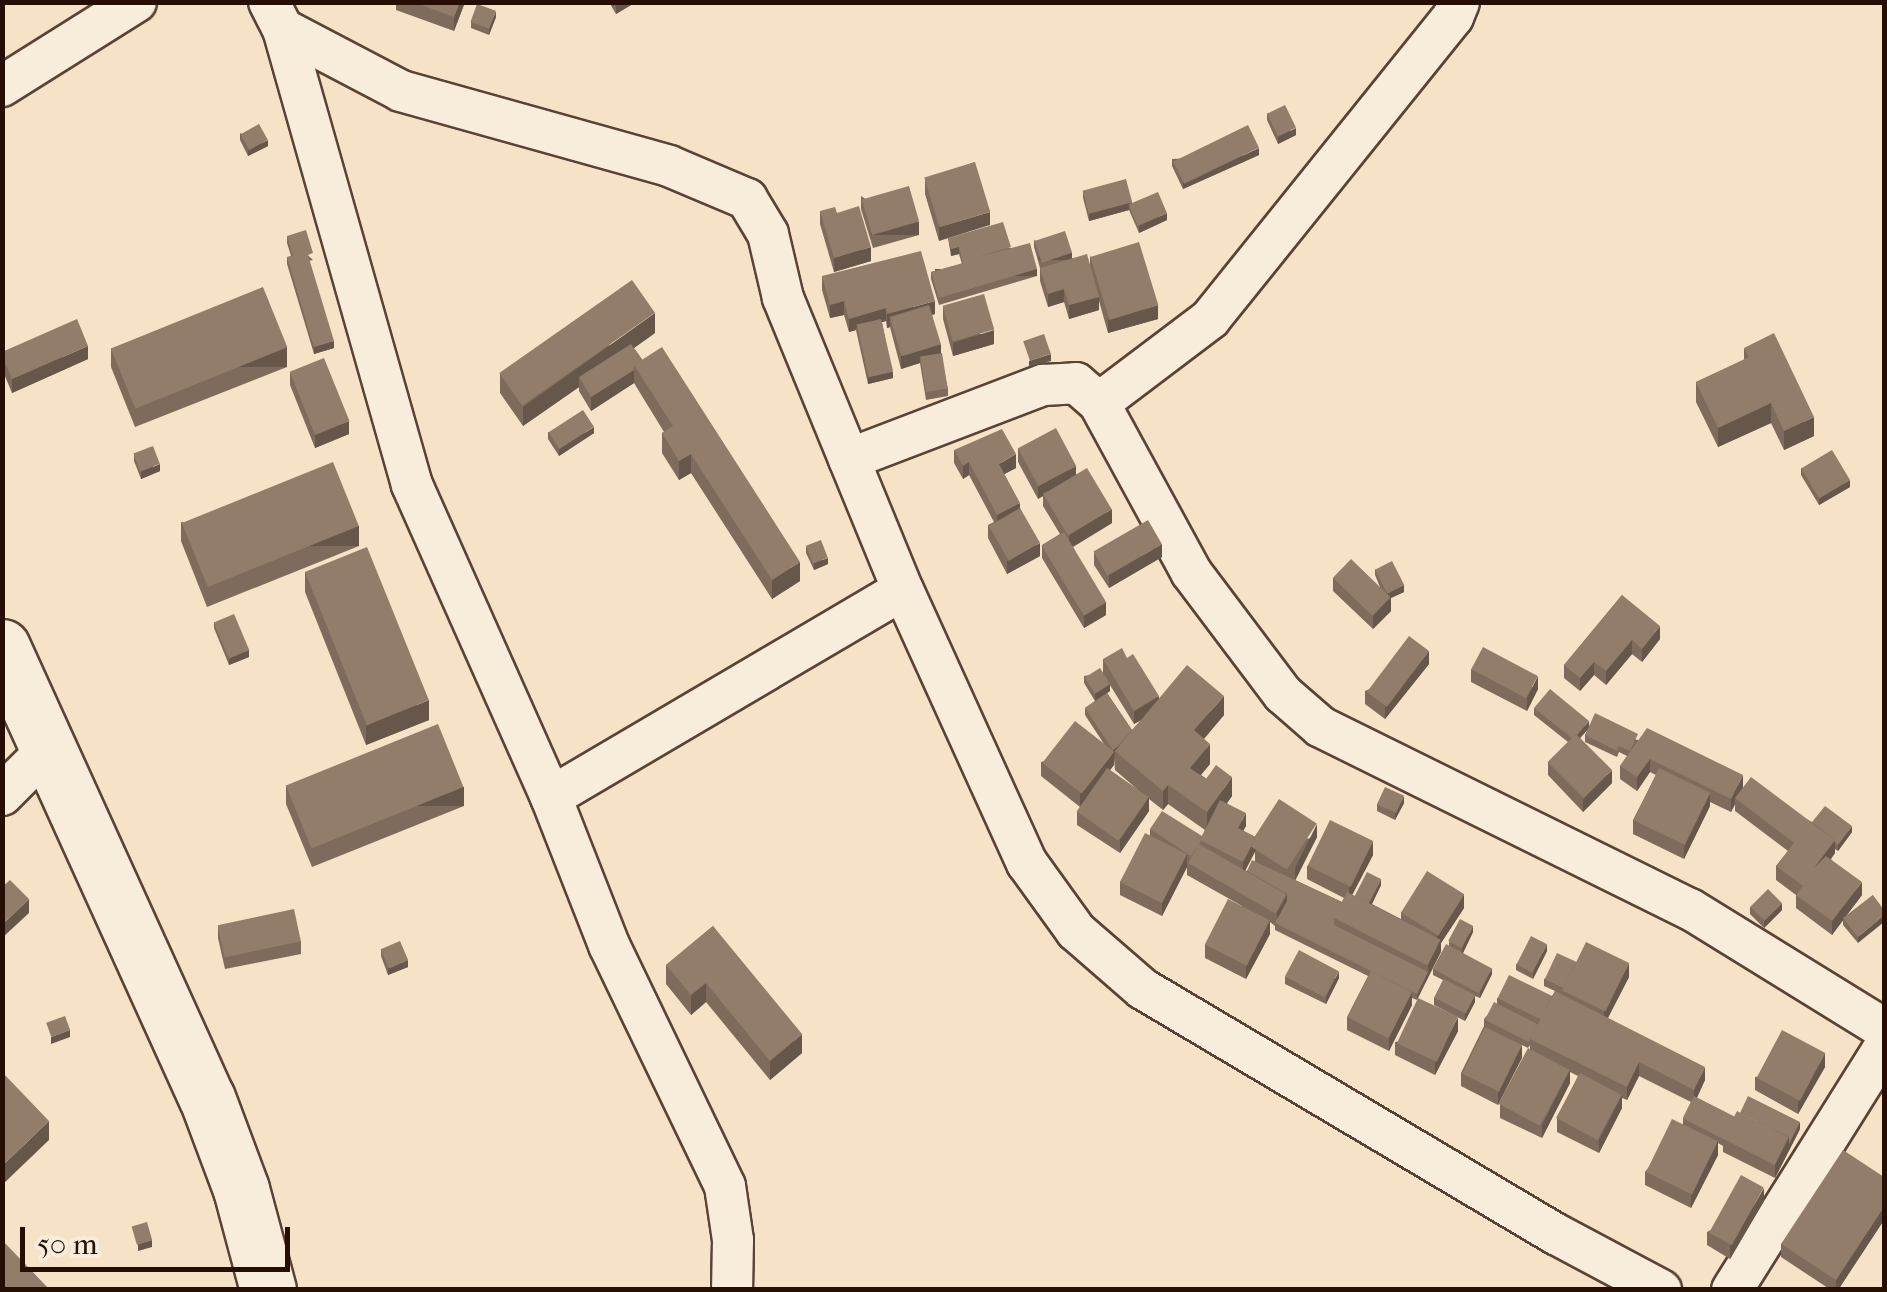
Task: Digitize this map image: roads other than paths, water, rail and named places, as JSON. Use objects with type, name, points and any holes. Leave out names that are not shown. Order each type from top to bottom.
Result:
[{"type":"street","points":[[2,86],[136,2]]},
{"type":"street","points":[[1099,403],[1210,319],[1441,32],[1459,2]]},
{"type":"street","points":[[276,16],[400,92],[669,166],[748,199],[768,234],[783,298],[902,590],[1027,863],[1076,931],[1143,989],[1556,1234],[1660,1290]]},
{"type":"street","points":[[276,16],[412,485],[550,798],[609,945],[725,1186],[733,1240],[732,1290]]},
{"type":"street","points":[[849,459],[1043,385],[1076,383],[1099,403],[1191,572],[1283,694],[1322,727],[1690,909],[1884,1028]]},
{"type":"street","points":[[550,798],[902,590]]},
{"type":"street","points":[[2,646],[207,1098],[241,1189],[268,1290]]},
{"type":"street","points":[[2,795],[49,748]]},
{"type":"street","points":[[1732,1290],[1884,1048]]}]
